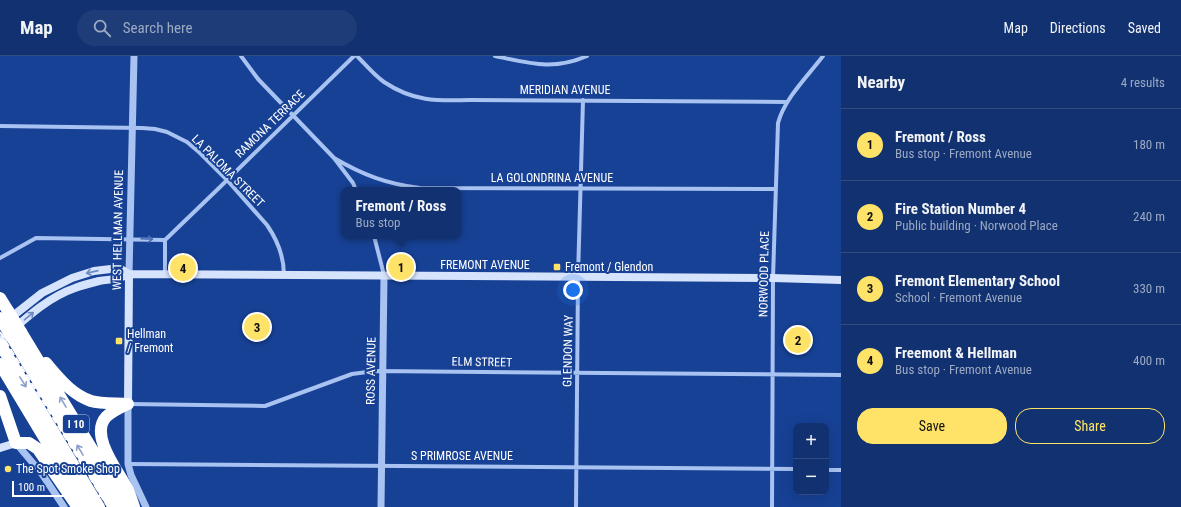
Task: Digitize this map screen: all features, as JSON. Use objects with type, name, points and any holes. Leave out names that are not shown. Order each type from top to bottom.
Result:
[{"type":"highway","points":[[0,298],[3,316],[20,338],[67,386],[78,394],[92,401],[128,404]]},
{"type":"highway","points":[[20,338],[114,507]]},
{"type":"highway","name":"I 10","points":[[20,338],[127,507]]},
{"type":"highway","points":[[1,345],[99,507]]},
{"type":"highway","points":[[0,364],[86,507]]},
{"type":"highway","points":[[0,397],[2,414],[0,425]]},
{"type":"highway","points":[[0,397],[16,443],[29,443],[38,449],[77,507]]},
{"type":"highway","points":[[128,404],[112,412],[106,417],[102,426],[101,434],[103,444],[109,458],[128,490],[134,507]]},
{"type":"highway","points":[[50,425],[62,467]]},
{"type":"main road","name":"FREMONT AVENUE","points":[[0,326],[34,298],[65,281],[94,271],[114,268],[119,268],[129,274]]},
{"type":"main road","name":"FREMONT AVENUE","points":[[1,345],[38,309],[59,295],[90,283],[119,279],[129,274],[774,278],[841,280]]},
{"type":"main road","name":"WEST HELLMAN AVENUE","points":[[128,404],[129,274]]},
{"type":"main road","points":[[0,448],[16,443]]},
{"type":"street","name":"WEST HELLMAN AVENUE","points":[[129,274],[134,56]]},
{"type":"street","name":"RAMONA TERRACE","points":[[165,240],[354,56]]},
{"type":"street","name":"MERIDIAN AVENUE","points":[[357,56],[383,82],[401,92],[419,98],[438,101],[583,100],[787,102]]},
{"type":"street","points":[[495,56],[538,65],[546,65],[570,62],[587,56]]},
{"type":"street","name":"NORWOOD PLACE","points":[[772,507],[774,278],[778,123],[787,102],[823,56]]},
{"type":"street","points":[[241,57],[258,79],[334,158],[355,187]]},
{"type":"street","name":"GLENDON WAY","points":[[576,507],[578,277],[583,100]]},
{"type":"street","name":"LA PALOMA STREET","points":[[0,126],[132,128],[161,131],[181,138],[200,153],[227,180],[267,225],[272,232],[281,252],[284,264],[284,275]]},
{"type":"street","name":"LA GOLONDRINA AVENUE","points":[[334,158],[351,168],[376,178],[397,185],[412,187]]},
{"type":"street","name":"LA GOLONDRINA AVENUE","points":[[461,188],[776,189]]},
{"type":"street","points":[[0,258],[36,238],[130,238],[165,240],[165,274]]},
{"type":"street","name":"ROSS AVENUE","points":[[375,239],[384,276],[381,507]]},
{"type":"street","name":"ELM STREET","points":[[128,404],[265,406],[352,374],[365,372],[841,375]]},
{"type":"street","points":[[128,404],[128,464],[132,478],[146,507]]},
{"type":"street","points":[[16,443],[42,474],[64,507]]},
{"type":"street","name":"S PRIMROSE AVENUE","points":[[128,464],[793,469]]},
{"type":"street","points":[[829,470],[841,470]]},
{"type":"railway","points":[[0,332],[108,507]]},
{"type":"place","name":"Fremont / Ross","points":[[401,267]]},
{"type":"place","name":"Fremont / Glendon","points":[[557,267]]},
{"type":"place","name":"Freemont & Hellman","points":[[183,268]]},
{"type":"place","name":"Fremont Elementary School","points":[[257,327]]},
{"type":"place","name":"Fire Station Number 4","points":[[798,340]]},
{"type":"place","name":"Hellman / Fremont","points":[[119,341]]},
{"type":"place","name":"The Spot Smoke Shop","points":[[8,469]]}]
